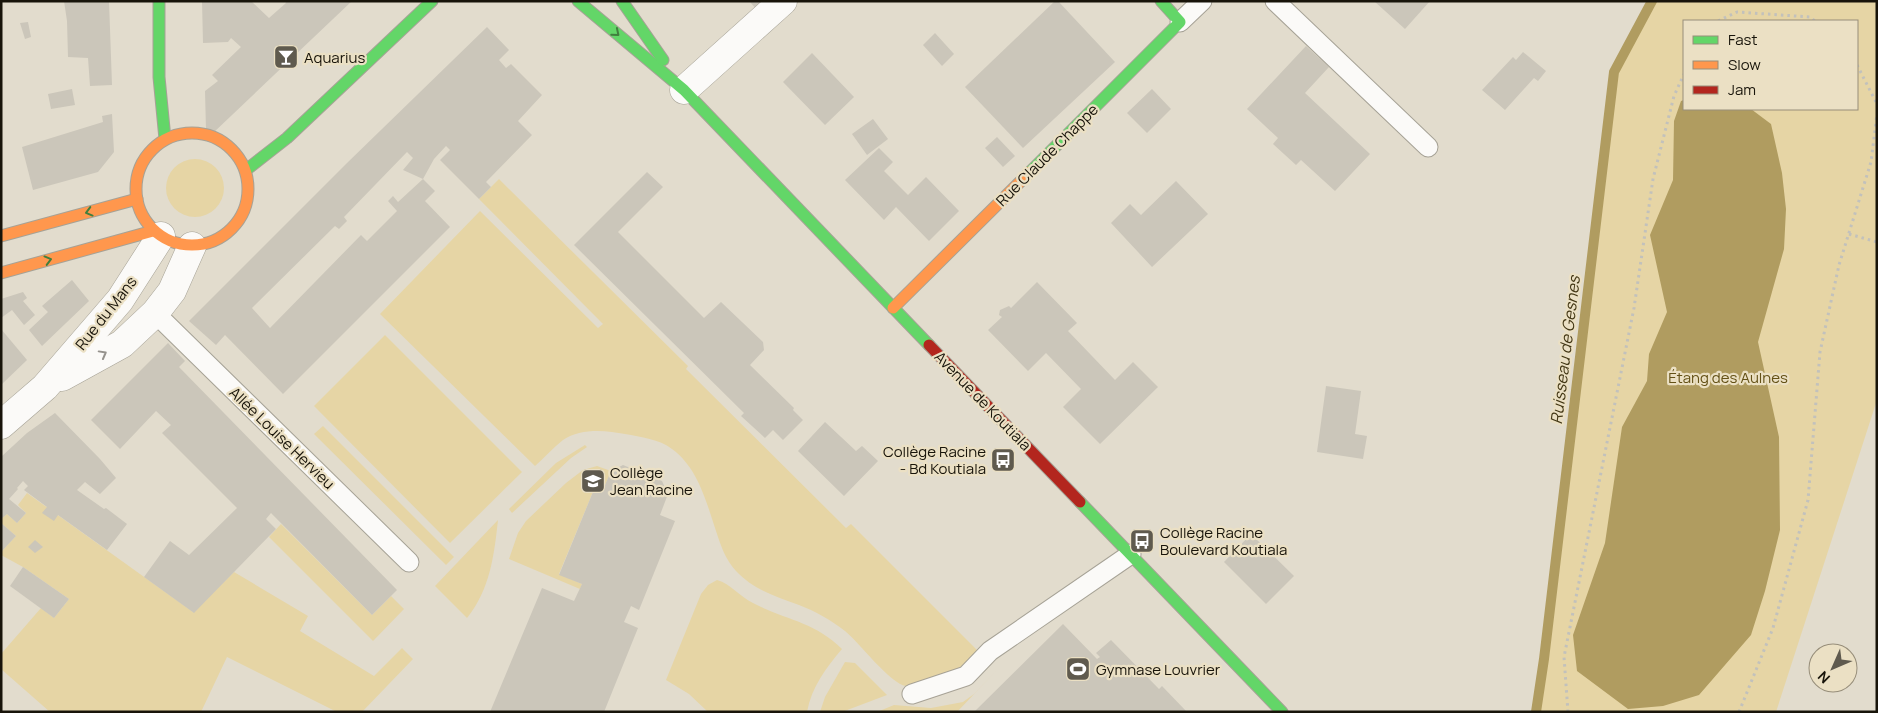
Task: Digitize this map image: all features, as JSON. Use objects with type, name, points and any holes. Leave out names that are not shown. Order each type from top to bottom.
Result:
[{"type":"main road","points":[[159,1],[159,77],[165,139]]},
{"type":"main road","points":[[246,170],[287,138],[432,1]]},
{"type":"main road","name":"Avenue de Koutiala","points":[[578,1],[684,90],[1282,712]]},
{"type":"main road","name":"Avenue de Koutiala","points":[[622,1],[684,90]]},
{"type":"main road","points":[[1161,1],[1180,22]]},
{"type":"main road","name":"Rue Claude Chappe","points":[[893,308],[1180,22]]},
{"type":"main road","points":[[184,133],[203,133],[221,140],[236,153],[246,170],[249,188],[247,206],[239,222],[226,235],[210,243],[192,246],[176,244],[157,234],[141,212],[137,199],[136,185],[142,165],[154,148],[165,139],[184,133]]},
{"type":"main road","points":[[1,236],[137,199]]},
{"type":"main road","points":[[1,273],[157,234]]},
{"type":"street","points":[[684,90],[783,1]]},
{"type":"street","name":"Rue du Mans","points":[[1,426],[45,386],[120,300],[157,234]]},
{"type":"street","name":"Rue du Mans","points":[[45,386],[122,344],[155,313],[172,291],[192,246]]},
{"type":"lane","points":[[1180,22],[1202,1]]},
{"type":"lane","points":[[1275,1],[1428,147]]},
{"type":"lane","name":"Allée Louise Hervieu","points":[[155,313],[409,562]]},
{"type":"lane","points":[[912,694],[966,676],[990,651],[1131,554]]},
{"type":"path","points":[[1720,20],[1737,12],[1810,17],[1814,20]]},
{"type":"path","points":[[1858,67],[1877,104]]},
{"type":"path","points":[[1568,712],[1564,657],[1634,308],[1653,179],[1674,96],[1683,76]]},
{"type":"path","points":[[1739,712],[1773,628],[1808,500],[1820,352],[1838,265],[1871,162],[1877,114]]},
{"type":"path","points":[[1849,234],[1877,242]]},
{"type":"green space","name":"Étang des Aulnes","points":[[1652,1],[1877,1],[1877,400],[1776,712],[1536,712],[1544,659],[1614,72]]},
{"type":"green space","points":[[195,159],[211,164],[219,172],[224,188],[219,204],[211,212],[195,217],[179,212],[171,204],[166,188],[171,172],[179,164]]},
{"type":"green space","points":[[499,179],[688,366],[686,369],[846,528],[851,524],[979,652],[968,664],[954,674],[929,683],[913,686],[899,684],[883,671],[851,636],[834,623],[811,610],[758,588],[736,571],[724,552],[705,497],[695,475],[672,449],[643,437],[593,431],[577,433],[563,440],[535,466],[380,314],[480,211],[598,328],[603,324],[479,199]]},
{"type":"green space","points":[[385,335],[522,472],[450,543],[314,406]]},
{"type":"green space","points":[[323,426],[454,557],[446,565],[314,434]]},
{"type":"green space","points":[[585,445],[587,447],[571,458],[512,513],[509,509],[556,463]]},
{"type":"green space","points":[[597,466],[611,471],[603,490],[595,487],[559,574],[582,584],[580,589],[509,559],[518,533],[526,521],[566,483],[583,470]]},
{"type":"green space","points":[[27,493],[193,612],[234,572],[308,616],[300,631],[374,676],[402,648],[413,659],[362,712],[337,712],[227,657],[201,712],[50,712],[1,669],[1,654],[41,608],[54,618],[69,599],[23,567],[1,555],[1,552],[16,536],[1,523],[1,519],[7,514],[17,523],[26,513],[18,505]]},
{"type":"green space","points":[[498,520],[490,572],[481,596],[467,618],[435,586]]},
{"type":"green space","points":[[281,524],[372,615],[391,596],[404,609],[373,641],[269,537]]},
{"type":"green space","points":[[717,580],[727,584],[743,597],[765,609],[821,632],[842,649],[825,670],[816,686],[807,712],[708,712],[689,694],[666,680],[701,594],[708,585]]},
{"type":"green space","points":[[845,662],[855,663],[887,695],[842,712],[820,712],[825,697]]},
{"type":"green space","points":[[997,670],[957,712],[877,712],[894,705],[931,708],[963,702],[974,694]]},
{"type":"shaded area","name":"Étang des Aulnes","points":[[1683,100],[1683,110],[1752,110],[1771,124],[1782,173],[1786,209],[1784,249],[1758,342],[1779,437],[1780,530],[1765,591],[1751,635],[1699,695],[1663,706],[1628,709],[1577,671],[1573,635],[1605,543],[1622,427],[1647,381],[1649,354],[1667,312],[1650,235],[1673,180],[1674,121],[1681,101]]},
{"type":"building","points":[[64,1],[109,1],[112,85],[90,86],[88,58],[68,57],[67,21]]},
{"type":"building","points":[[202,1],[251,1],[269,18],[286,3],[285,1],[352,1],[212,134],[206,130],[205,91],[218,81],[212,75],[241,47],[231,38],[228,42],[203,43]]},
{"type":"building","points":[[749,1],[770,1],[759,12]]},
{"type":"building","points":[[1055,1],[1058,1],[1115,62],[1023,148],[965,87]]},
{"type":"building","points":[[1374,1],[1430,1],[1405,29]]},
{"type":"building","points":[[28,22],[31,37],[25,39],[20,23]]},
{"type":"building","points":[[487,27],[509,50],[499,60],[506,68],[511,64],[542,95],[518,121],[532,135],[486,182],[491,187],[479,199],[440,160],[450,150],[446,146],[434,159],[423,179],[435,191],[425,201],[450,227],[283,394],[225,335],[216,345],[189,321],[347,163]],"holes":[[[407,152],[413,158],[403,170],[423,179],[398,202],[393,196],[388,201],[397,211],[367,241],[361,235],[270,328],[252,308],[335,226],[339,229],[347,221],[344,217]]]},
{"type":"building","points":[[935,33],[954,54],[942,66],[923,45]]},
{"type":"building","points":[[1306,46],[1329,67],[1305,93],[1370,154],[1335,191],[1301,160],[1296,165],[1273,144],[1278,138],[1247,109]]},
{"type":"building","points":[[1523,52],[1546,71],[1538,81],[1534,78],[1505,110],[1482,90],[1513,57],[1516,60]]},
{"type":"building","points":[[812,53],[854,97],[825,125],[783,82]]},
{"type":"building","points":[[72,89],[75,105],[51,109],[48,94]]},
{"type":"building","points":[[1152,89],[1171,109],[1147,133],[1127,113]]},
{"type":"building","points":[[112,114],[114,152],[98,172],[33,190],[22,147],[103,122],[102,116]]},
{"type":"building","points":[[873,119],[888,139],[867,155],[852,134]]},
{"type":"building","points":[[997,137],[1015,156],[1003,167],[985,148]]},
{"type":"building","points":[[879,148],[893,162],[884,171],[908,195],[926,177],[959,211],[929,241],[896,207],[884,220],[845,180]]},
{"type":"building","points":[[647,172],[663,187],[618,232],[704,318],[721,302],[763,342],[764,350],[750,365],[794,408],[793,410],[803,420],[783,440],[773,430],[765,438],[741,416],[744,413],[574,245]]},
{"type":"building","points":[[1176,181],[1208,214],[1152,267],[1111,223],[1130,204],[1141,215]]},
{"type":"building","points":[[72,280],[89,301],[42,346],[29,330],[48,312],[42,306]]},
{"type":"building","points":[[1037,282],[1077,323],[1068,331],[1115,380],[1133,362],[1158,387],[1100,444],[1063,407],[1081,389],[1046,353],[1028,371],[988,330],[1002,317],[999,315],[1000,310],[1009,306],[1011,308]]},
{"type":"building","points":[[23,292],[27,298],[23,301],[35,315],[24,325],[12,310],[1,318],[1,299]]},
{"type":"building","points":[[1,329],[27,360],[1,385]]},
{"type":"building","points":[[168,343],[185,361],[179,367],[397,590],[372,615],[271,513],[266,519],[276,529],[194,613],[144,577],[170,541],[189,555],[237,508],[162,433],[171,425],[156,411],[120,449],[91,420]]},
{"type":"building","points":[[1326,386],[1361,391],[1355,434],[1367,436],[1363,459],[1317,452]]},
{"type":"building","points":[[55,413],[116,478],[100,494],[85,482],[77,490],[127,524],[107,550],[58,515],[54,521],[42,513],[47,507],[24,490],[28,486],[23,481],[9,499],[26,513],[17,523],[7,514],[1,519],[1,457],[27,433]]},
{"type":"building","points":[[825,422],[856,451],[862,446],[878,461],[844,496],[798,451]]},
{"type":"building","points":[[623,465],[662,481],[668,494],[660,515],[675,521],[639,610],[631,606],[624,622],[638,628],[604,712],[490,712],[542,588],[574,601],[582,584],[559,575],[595,487],[603,490],[611,471]]},
{"type":"building","points":[[1,523],[16,536],[1,552]]},
{"type":"building","points":[[1251,534],[1294,576],[1266,604],[1224,562]]},
{"type":"building","points":[[35,540],[43,547],[35,553],[28,547]]},
{"type":"building","points":[[23,567],[69,599],[54,618],[10,586]]},
{"type":"building","name":"Gymnase Louvrier","points":[[1063,624],[1097,659],[1100,657],[1096,653],[1111,640],[1159,689],[1162,686],[1187,712],[974,712]]},
{"type":"waterway","name":"Ruisseau de Gesnes","points":[[1536,712],[1544,659],[1614,72],[1652,1]]},
{"type":"traffic: fast","points":[[159,1],[159,77],[165,139]]},
{"type":"traffic: fast","points":[[246,170],[287,138],[432,1]]},
{"type":"traffic: fast","points":[[578,1],[684,90],[929,345]]},
{"type":"traffic: fast","points":[[622,1],[663,60]]},
{"type":"traffic: fast","points":[[1030,172],[1180,22],[1161,1]]},
{"type":"traffic: fast","points":[[1080,502],[1282,712]]},
{"type":"traffic: slow","points":[[192,133],[214,137],[232,149],[244,167],[248,189],[244,211],[232,229],[214,241],[192,245],[170,241],[152,229],[140,211],[136,189],[140,167],[152,149],[170,137],[192,133]]},
{"type":"traffic: slow","points":[[893,308],[1030,172]]},
{"type":"traffic: slow","points":[[1,236],[137,199]]},
{"type":"traffic: slow","points":[[1,273],[153,231]]},
{"type":"traffic: jam","points":[[929,345],[1080,502]]},
{"type":"place","name":"Aquarius","points":[[286,57]]},
{"type":"place","name":"Collège Racine - Bd Koutiala","points":[[1003,460]]},
{"type":"place","name":"Collège Jean Racine","points":[[593,481]]},
{"type":"place","name":"Collège Racine Boulevard Koutiala","points":[[1142,541]]},
{"type":"place","name":"Gymnase Louvrier","points":[[1078,669]]}]
